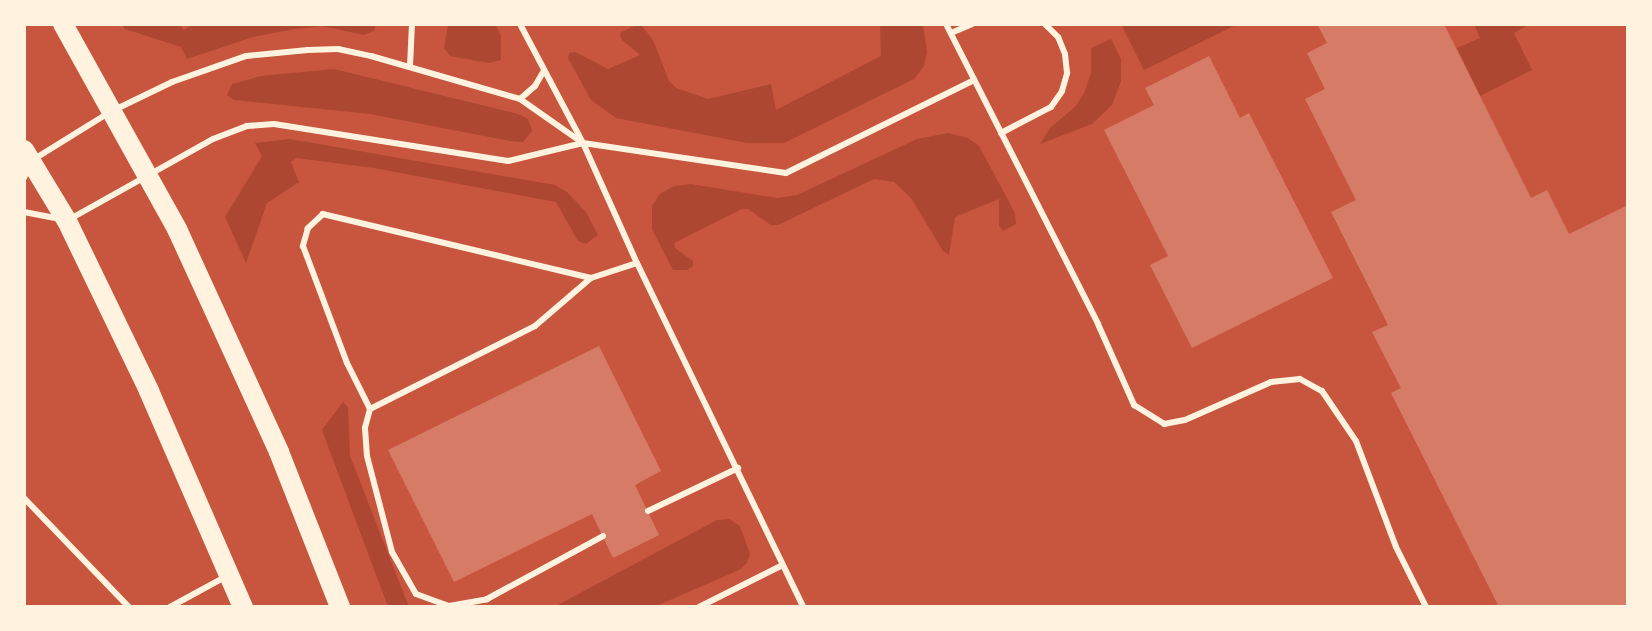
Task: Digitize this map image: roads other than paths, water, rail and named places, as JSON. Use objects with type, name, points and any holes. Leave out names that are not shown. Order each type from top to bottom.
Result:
[{"type":"main road","points":[[63,24],[177,229],[279,452],[340,607]]},
{"type":"main road","points":[[26,163],[67,221],[149,391],[243,607]]},
{"type":"lane","points":[[410,66],[412,24]]},
{"type":"lane","points":[[520,24],[583,143],[637,263],[803,607]]},
{"type":"lane","points":[[946,24],[1092,312],[1134,405],[1164,424],[1185,420],[1271,382],[1300,379],[1322,391],[1356,441],[1396,547],[1426,607]]},
{"type":"lane","points":[[951,33],[972,24]]},
{"type":"lane","points":[[1001,133],[1051,107],[1062,91],[1067,73],[1065,54],[1058,37],[1045,24]]},
{"type":"lane","points":[[26,163],[110,112],[180,79],[246,56],[338,49],[410,66],[520,99],[583,143]]},
{"type":"lane","points":[[520,99],[535,86],[543,72]]},
{"type":"lane","points":[[24,212],[67,221],[213,139],[247,126],[274,124],[508,161],[583,143],[786,173],[974,80]]},
{"type":"lane","points":[[591,278],[323,214],[308,228],[303,246],[347,363],[370,409],[365,428],[367,456],[392,552],[416,594],[449,606],[487,599],[603,536]]},
{"type":"lane","points":[[370,409],[535,326],[591,278],[637,263]]},
{"type":"lane","points":[[648,511],[738,468]]},
{"type":"lane","points":[[24,498],[129,607]]},
{"type":"lane","points":[[699,607],[781,566]]},
{"type":"lane","points":[[170,607],[230,575]]}]
